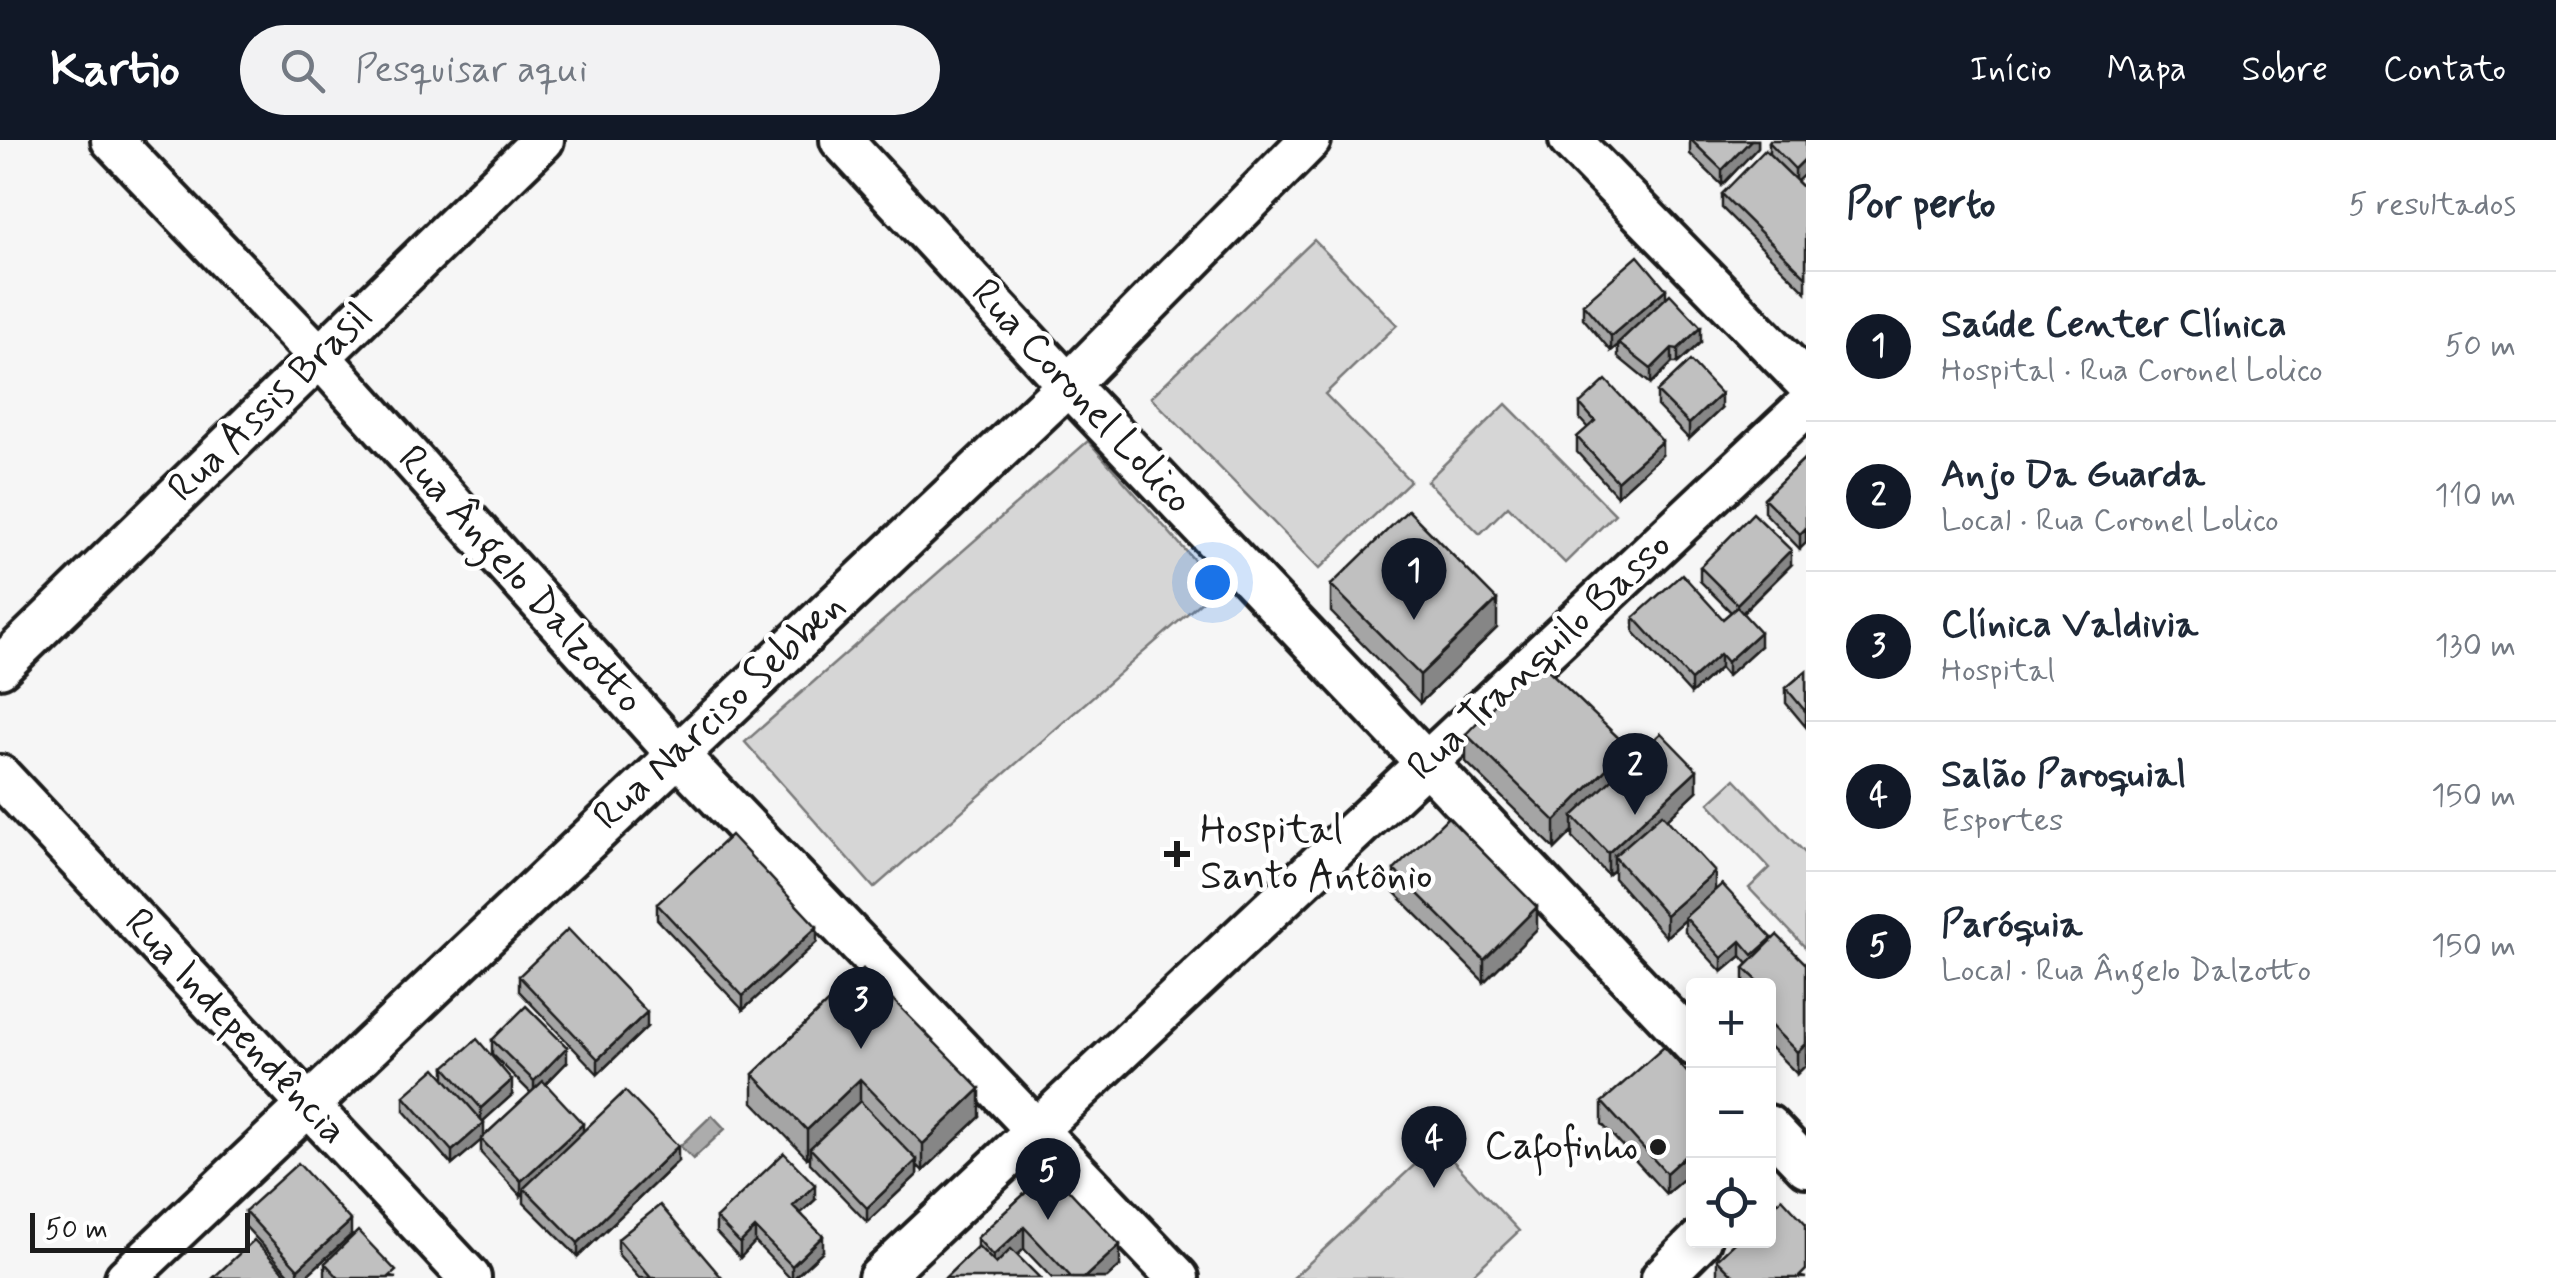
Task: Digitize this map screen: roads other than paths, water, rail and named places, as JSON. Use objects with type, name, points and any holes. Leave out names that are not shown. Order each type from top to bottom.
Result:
[{"type":"street","name":"Rua Ângelo Dalzotto","points":[[112,140],[319,356],[676,754],[1178,1278]]},
{"type":"street","name":"Rua Assis Brasil","points":[[0,668],[543,140]]},
{"type":"street","name":"Rua Coronel Lolico","points":[[840,140],[1686,1037]]},
{"type":"street","name":"Rua Narciso Sebben","points":[[126,1278],[1068,385],[1310,140]]},
{"type":"street","points":[[1570,140],[1806,382]]},
{"type":"street","name":"Rua Tranquilo Basso","points":[[879,1278],[1806,406]]},
{"type":"street","name":"Rua Independência","points":[[0,776],[470,1278]]},
{"type":"street","points":[[1662,1278],[1692,1248]]},
{"type":"place","name":"Saúde Center Clínica","points":[[1414,620]]},
{"type":"place","name":"Anjo Da Guarda","points":[[1635,815]]},
{"type":"place","name":"Hospital Santo Antônio","points":[[1177,854]]},
{"type":"place","name":"Clínica Valdivia","points":[[861,1049]]},
{"type":"place","name":"Cafofinho","points":[[1658,1147]]},
{"type":"place","name":"Salão Paroquial","points":[[1434,1188]]},
{"type":"place","name":"Paróquia","points":[[1048,1220]]}]
